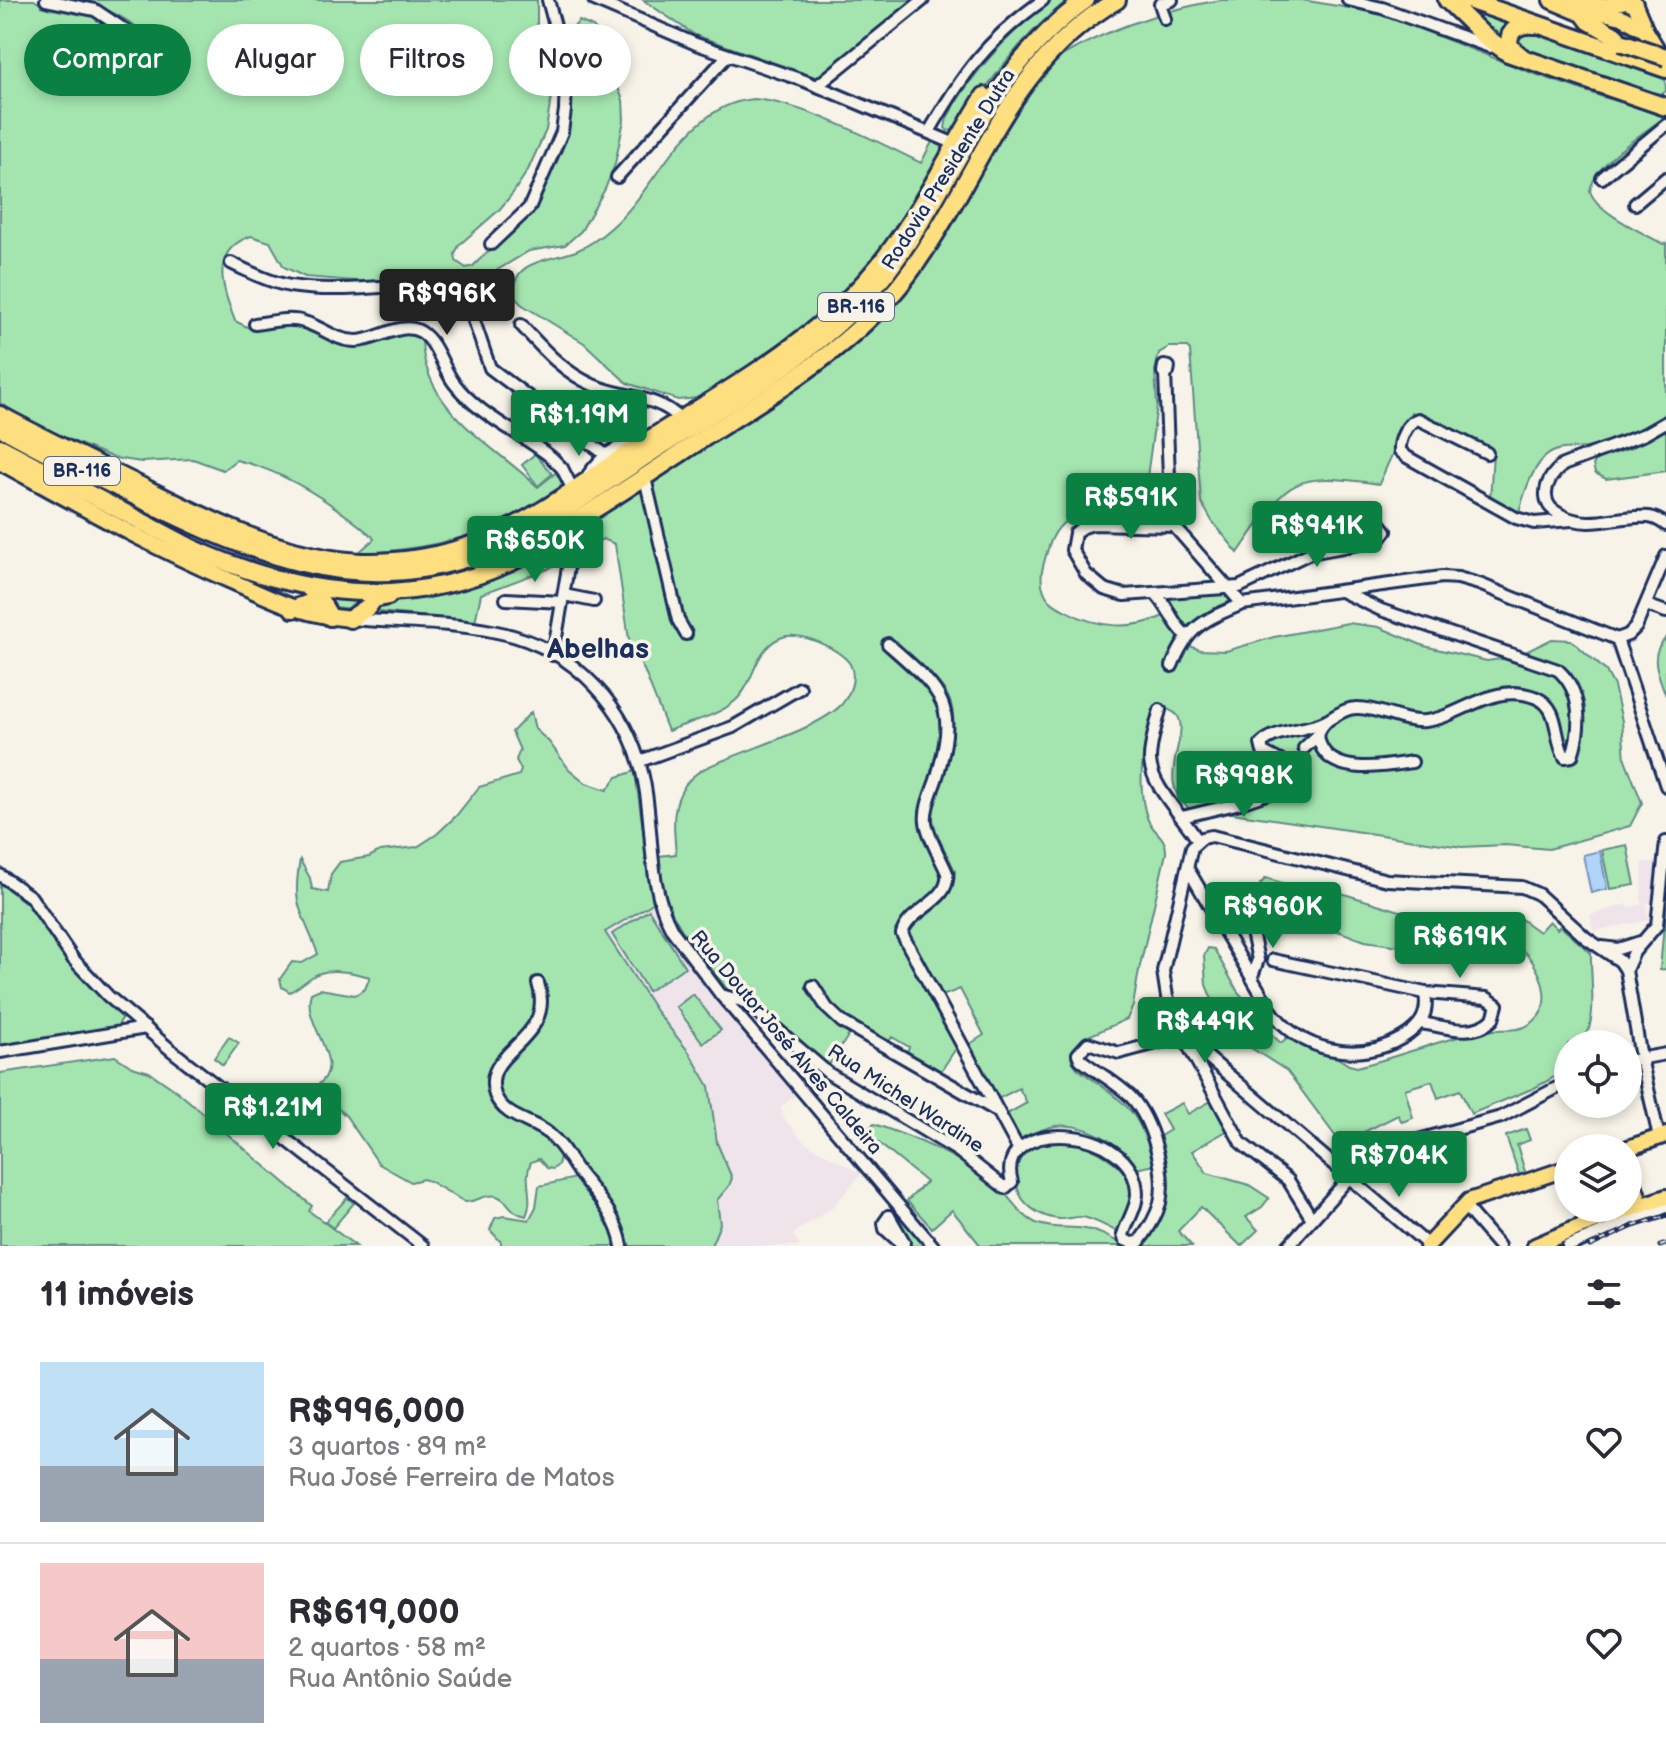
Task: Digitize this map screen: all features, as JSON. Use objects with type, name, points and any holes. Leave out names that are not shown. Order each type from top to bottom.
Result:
[{"type":"highway","points":[[984,95],[1026,43],[1077,0]]},
{"type":"highway","name":"Rodovia Presidente Dutra","points":[[0,427],[46,453],[204,530],[298,563],[337,570],[386,572],[433,567],[493,548],[537,526],[744,392],[813,344],[854,309],[916,230],[1004,80],[1045,32],[1086,0]]},
{"type":"highway","name":"Rodovia Presidente Dutra","points":[[0,447],[192,548],[258,575],[312,591],[377,593],[444,585],[490,571],[516,559],[645,478],[814,365],[854,333],[899,286],[937,233],[984,145],[1025,81],[1078,27],[1117,0]]},
{"type":"highway","points":[[1447,0],[1491,43],[1508,53],[1663,104]]},
{"type":"highway","points":[[1468,0],[1561,32]]},
{"type":"highway","points":[[1501,0],[1666,69]]},
{"type":"highway","points":[[1552,0],[1583,13],[1589,21],[1614,35],[1616,46]]},
{"type":"highway","points":[[1530,61],[1510,47],[1511,32],[1525,24],[1666,59]]},
{"type":"highway","points":[[350,619],[372,614],[379,598],[454,586],[494,573],[542,548],[572,524]]},
{"type":"highway","points":[[293,609],[312,602],[312,591]]},
{"type":"highway","points":[[312,591],[330,617]]},
{"type":"main road","points":[[1552,0],[1603,6],[1629,5]]},
{"type":"main road","points":[[1583,13],[1629,5]]},
{"type":"main road","points":[[1629,5],[1666,59]]},
{"type":"main road","points":[[0,414],[78,456],[247,535],[294,551],[362,561],[455,550],[500,532],[576,488],[800,340],[852,294],[898,237],[984,95]]},
{"type":"main road","points":[[0,462],[176,555],[293,609],[350,619]]},
{"type":"main road","points":[[1642,1143],[1662,1136]]},
{"type":"main road","points":[[1428,1245],[1473,1199],[1554,1173]]},
{"type":"main road","points":[[1642,1205],[1666,1197]]},
{"type":"main road","points":[[1535,1246],[1597,1222]]},
{"type":"street","points":[[46,0],[95,10],[116,24]]},
{"type":"street","points":[[491,244],[529,208],[562,132],[566,76],[548,0]]},
{"type":"street","points":[[594,0],[727,56],[817,86],[953,143]]},
{"type":"street","points":[[817,86],[923,0]]},
{"type":"street","points":[[929,132],[970,66],[1014,21],[1043,0]]},
{"type":"street","points":[[1165,19],[1160,4],[1172,0]]},
{"type":"street","points":[[1348,0],[1382,8],[1508,53]]},
{"type":"street","points":[[617,177],[727,56]]},
{"type":"street","points":[[1602,178],[1666,125]]},
{"type":"street","points":[[1635,204],[1666,178]]},
{"type":"street","points":[[231,263],[289,286],[317,288],[427,284],[447,290],[472,313],[490,368],[606,455]]},
{"type":"street","points":[[255,324],[302,321],[333,336],[353,341],[372,339],[404,328],[421,332],[430,340],[450,377],[464,395],[552,458],[576,488],[606,455],[621,447],[636,447]]},
{"type":"street","points":[[521,325],[559,365],[575,376],[602,388],[653,403],[680,419]]},
{"type":"street","points":[[1165,373],[1170,503],[1174,526],[1242,604]]},
{"type":"street","points":[[1487,453],[1418,419],[1410,424],[1400,446],[1400,451],[1407,457],[1524,521],[1594,523],[1649,517],[1666,525]]},
{"type":"street","points":[[1543,523],[1550,508],[1546,486],[1554,472],[1563,465],[1645,434],[1666,422]]},
{"type":"street","points":[[645,478],[678,620],[686,634]]},
{"type":"street","points":[[1550,508],[1572,520]]},
{"type":"street","points":[[1174,526],[1088,524],[1078,530],[1072,540],[1072,550],[1077,562],[1097,585],[1124,595],[1248,584],[1310,553],[1379,540],[1386,531],[1380,523],[1313,514]]},
{"type":"street","points":[[1172,666],[1189,633],[1209,619],[1242,604],[1442,577],[1458,578],[1617,639],[1633,631],[1666,556]]},
{"type":"street","points":[[553,655],[568,567]]},
{"type":"street","points":[[1182,817],[1295,785],[1302,780],[1304,773],[1261,751],[1261,744],[1271,737],[1328,720],[1357,707],[1427,721],[1482,699],[1512,693],[1534,697],[1547,705],[1553,714],[1561,750],[1565,757],[1572,756],[1576,740],[1576,694],[1571,683],[1558,670],[1381,610],[1341,591]]},
{"type":"street","points":[[1155,593],[1180,631],[1189,633]]},
{"type":"street","points":[[506,599],[594,601]]},
{"type":"street","points":[[1646,605],[1666,612]]},
{"type":"street","name":"Rua Doutor José Alves Caldeira","points":[[372,614],[496,631],[536,645],[596,684],[621,720],[640,761],[655,884],[666,919],[721,995],[933,1246]]},
{"type":"street","points":[[1617,639],[1666,786]]},
{"type":"street","points":[[888,644],[927,678],[948,715],[946,743],[925,821],[948,881],[902,932],[1018,1148],[1037,1140],[1062,1136],[1094,1141],[1115,1152],[1129,1170],[1136,1188],[1135,1203],[1124,1239],[1134,1243],[1139,1241],[1154,1219],[1160,1202],[1161,1180],[1152,1133],[1146,1117],[1131,1097],[1080,1059],[1078,1053],[1088,1043],[1119,1053],[1183,1036]]},
{"type":"street","points":[[640,761],[733,727],[800,688]]},
{"type":"street","points":[[1160,710],[1151,744],[1151,770],[1158,785],[1198,841]]},
{"type":"street","points":[[1304,748],[1328,720]]},
{"type":"street","points":[[1318,735],[1323,750],[1344,764],[1359,766],[1412,762]]},
{"type":"street","points":[[1312,1219],[1288,1180],[1243,1147],[1183,1036],[1167,997],[1163,971],[1190,851],[1198,841],[1209,836],[1387,880],[1522,887],[1538,894],[1592,944],[1617,959],[1626,970],[1636,1030]]},
{"type":"street","points":[[1626,970],[1631,957],[1650,937],[1659,920],[1666,842]]},
{"type":"street","points":[[1188,869],[1270,1009],[1281,1022],[1306,1040],[1334,1051],[1371,1052],[1400,1039],[1422,1023],[1426,1009],[1425,993]]},
{"type":"street","points":[[0,875],[31,897],[83,971],[146,1028],[423,1246]]},
{"type":"street","points":[[1252,976],[1258,960],[1248,913],[1281,922]]},
{"type":"street","points":[[1592,944],[1618,949],[1650,937]]},
{"type":"street","points":[[1273,960],[1425,993],[1491,999],[1496,1002],[1498,1010],[1483,1027],[1457,1029],[1422,1023]]},
{"type":"street","points":[[538,983],[542,1000],[539,1020],[499,1066],[493,1086],[496,1096],[509,1113],[539,1127],[559,1143],[612,1217],[622,1246]]},
{"type":"street","points":[[813,986],[827,1008],[842,1022],[997,1111]]},
{"type":"street","name":"Rua Michel Wardine","points":[[721,995],[750,1006],[828,1073],[958,1151],[1005,1188],[1010,1186],[1010,1162],[1018,1148]]},
{"type":"street","points":[[0,1052],[146,1028]]},
{"type":"street","points":[[1183,1036],[1428,1245]]},
{"type":"street","points":[[1642,1058],[1666,1054]]},
{"type":"street","points":[[1642,1062],[1662,1136]]},
{"type":"street","points":[[1210,1088],[1217,1077],[1227,1074]]},
{"type":"street","points":[[1295,1244],[1312,1219],[1370,1160],[1390,1149],[1501,1117],[1554,1089]]},
{"type":"street","points":[[1568,1246],[1666,1207]]},
{"type":"street","points":[[1458,1212],[1468,1209],[1499,1246]]},
{"type":"shaded area","points":[[1643,862],[1659,862],[1657,902],[1646,903],[1649,920],[1593,931],[1590,915],[1627,904],[1628,907],[1644,904],[1641,902]]},
{"type":"shaded area","points":[[653,903],[673,943],[795,1095],[780,1108],[783,1112],[781,1115],[803,1141],[861,1174],[833,1207],[793,1234],[800,1246],[711,1246],[720,1224],[717,1200],[724,1193],[728,1167],[717,1143],[709,1086],[689,1052],[656,1011],[605,932]]},
{"type":"green space","points":[[0,0],[34,0],[47,8],[94,17],[108,24],[24,24],[24,96],[191,96],[191,24],[132,24],[94,5],[72,0],[537,0],[537,24],[509,24],[509,96],[551,96],[546,130],[528,170],[513,193],[499,210],[459,245],[456,261],[466,268],[473,266],[537,202],[566,131],[569,96],[621,96],[624,120],[615,164],[581,231],[565,245],[529,251],[484,278],[456,285],[426,280],[355,281],[305,277],[284,267],[270,242],[251,236],[237,243],[224,261],[223,284],[235,321],[251,329],[293,325],[350,346],[372,343],[411,330],[422,339],[425,364],[434,386],[463,424],[538,487],[558,471],[567,489],[515,517],[452,540],[357,554],[374,539],[372,536],[325,501],[273,472],[236,460],[223,470],[193,459],[142,462],[114,458],[45,430],[0,403]]},
{"type":"green space","points":[[643,0],[916,0],[818,78],[695,35]]},
{"type":"green space","points":[[1052,0],[1068,0],[1020,45],[957,129],[948,131],[945,128],[947,118],[980,69],[1007,39]]},
{"type":"green space","points":[[1221,0],[1302,0],[1379,13],[1532,73],[1666,114],[1610,159],[1594,180],[1590,191],[1611,215],[1666,243],[1666,414],[1639,432],[1618,441],[1549,454],[1531,477],[1518,515],[1490,500],[1493,453],[1411,412],[1379,484],[1326,479],[1294,486],[1269,510],[1238,553],[1201,502],[1190,350],[1187,347],[1169,347],[1159,353],[1155,371],[1157,405],[1141,520],[1089,515],[1065,522],[1052,539],[1043,565],[1042,586],[1046,595],[1066,611],[1103,624],[1141,624],[1166,615],[1180,642],[1200,650],[1226,651],[1274,637],[1348,623],[1379,627],[1424,646],[1487,661],[1515,657],[1552,639],[1571,640],[1606,671],[1614,686],[1622,721],[1625,759],[1642,803],[1630,826],[1549,849],[1505,845],[1462,847],[1218,811],[1196,813],[1182,802],[1175,789],[1174,761],[1180,735],[1177,715],[1154,705],[1144,747],[1142,793],[1148,820],[1162,839],[1166,853],[1133,1006],[1127,1019],[1084,1038],[1071,1054],[1078,1069],[1119,1099],[1136,1118],[1155,1165],[1135,1169],[1112,1142],[1078,1127],[1050,1127],[1019,1141],[1005,1115],[1027,1103],[1019,1088],[998,1099],[970,1044],[984,1035],[960,989],[942,996],[907,937],[910,929],[945,896],[954,880],[955,871],[933,820],[950,750],[953,710],[939,683],[889,639],[883,646],[907,664],[940,704],[945,729],[924,811],[941,881],[895,930],[957,1047],[939,1074],[906,1054],[909,1047],[892,1037],[888,1043],[856,1024],[827,1068],[750,1000],[727,989],[682,930],[664,897],[659,856],[676,854],[675,809],[686,784],[705,768],[804,728],[832,712],[845,700],[852,685],[852,669],[845,658],[807,638],[780,638],[764,651],[747,686],[735,701],[712,715],[668,731],[644,670],[630,646],[615,544],[603,539],[548,569],[481,594],[475,622],[380,612],[375,610],[374,603],[538,555],[852,340],[1045,67],[1084,44],[1129,24]]},
{"type":"green space","points":[[1464,9],[1517,22],[1502,41]]},
{"type":"green space","points":[[1536,31],[1665,77],[1666,91],[1658,97],[1526,55],[1512,42],[1514,35]]},
{"type":"green space","points":[[754,99],[816,115],[921,163],[933,140],[948,149],[926,188],[870,267],[813,320],[698,398],[678,400],[627,383],[584,343],[521,304],[514,296],[519,275],[535,263],[576,251],[604,234],[628,211],[691,131],[730,104]]},
{"type":"green space","points":[[1666,429],[1666,471],[1606,479],[1595,473],[1593,465],[1597,459],[1631,448]]},
{"type":"green space","points":[[535,454],[552,474],[538,486],[522,465]]},
{"type":"green space","points":[[1225,589],[1234,602],[1188,631],[1167,599]]},
{"type":"green space","points":[[324,595],[363,599],[352,609],[327,606]]},
{"type":"green space","points":[[1666,638],[1666,696],[1656,658]]},
{"type":"green space","points":[[531,712],[535,729],[569,769],[586,783],[607,790],[617,777],[635,771],[653,903],[605,932],[656,1011],[689,1052],[709,1086],[717,1143],[732,1178],[717,1200],[720,1224],[711,1246],[501,1246],[490,1230],[495,1218],[504,1216],[529,1220],[536,1207],[539,1186],[572,1179],[574,1174],[561,1152],[558,1165],[553,1169],[547,1168],[539,1159],[531,1162],[526,1216],[495,1196],[465,1202],[429,1181],[411,1182],[379,1164],[346,1116],[315,1087],[325,1078],[328,1067],[327,1056],[312,1018],[311,993],[320,989],[355,995],[365,989],[370,977],[332,971],[312,977],[290,992],[282,987],[280,979],[292,962],[302,963],[318,954],[298,900],[300,860],[312,889],[328,892],[331,874],[340,862],[369,857],[380,851],[417,847],[456,816],[479,787],[519,775],[521,770],[516,760],[520,750],[512,732]]},
{"type":"green space","points":[[1627,845],[1635,885],[1610,889],[1602,850]]},
{"type":"green space","points":[[1266,878],[1298,888],[1321,887],[1420,917],[1444,916],[1462,922],[1500,923],[1514,914],[1539,932],[1549,921],[1557,929],[1560,926],[1591,953],[1592,998],[1588,1030],[1554,1030],[1554,1077],[1534,1088],[1471,1114],[1460,1090],[1438,1098],[1432,1081],[1405,1089],[1413,1118],[1402,1122],[1398,1115],[1342,1140],[1336,1137],[1287,1071],[1245,1044],[1227,1026],[1206,985],[1204,956],[1208,948],[1214,949],[1238,992],[1264,1021],[1261,1025],[1281,1043],[1289,1036],[1357,1067],[1459,1037],[1526,1027],[1543,1008],[1540,976],[1522,950],[1514,950],[1513,957],[1499,960],[1431,959],[1399,946],[1365,941],[1316,923],[1296,922],[1284,904],[1262,889],[1260,884]]},
{"type":"green space","points":[[0,883],[30,906],[70,963],[124,1015],[117,1027],[0,1045]]},
{"type":"green space","points":[[1666,900],[1666,969],[1660,970]]},
{"type":"green space","points":[[649,910],[685,967],[648,991],[612,934]]},
{"type":"green space","points":[[693,994],[721,1030],[703,1043],[676,1007]]},
{"type":"green space","points":[[229,1037],[239,1043],[223,1065],[214,1058]]},
{"type":"green space","points":[[115,1056],[132,1067],[149,1072],[178,1092],[312,1206],[309,1211],[356,1246],[0,1246],[0,1073]]},
{"type":"green space","points":[[1213,1100],[1228,1130],[1192,1151],[1207,1173],[1249,1185],[1269,1198],[1262,1207],[1246,1217],[1258,1230],[1241,1246],[1201,1207],[1178,1231],[1192,1246],[1138,1246],[1161,1208],[1157,1138],[1170,1130],[1161,1114],[1182,1103],[1188,1114]]},
{"type":"green space","points":[[874,1124],[922,1142],[968,1165],[996,1185],[1036,1223],[1090,1230],[1125,1246],[981,1246],[952,1210],[932,1228],[907,1201],[926,1182],[869,1135],[870,1127]]},
{"type":"green space","points":[[1526,1129],[1530,1140],[1517,1145],[1526,1175],[1520,1177],[1506,1136]]},
{"type":"green space","points":[[1065,1140],[1109,1158],[1126,1175],[1132,1197],[1118,1232],[1083,1217],[1062,1219],[1045,1216],[1032,1209],[1019,1193],[1013,1171],[1019,1156],[1037,1145]]},
{"type":"green space","points":[[347,1198],[354,1203],[333,1228],[325,1222]]},
{"type":"green space","points":[[895,1210],[925,1246],[909,1246],[890,1216]]},
{"type":"water","points":[[1600,851],[1607,889],[1591,893],[1583,855]]},
{"type":"railway","points":[[1590,1246],[1633,1226],[1666,1216]]},
{"type":"railway","points":[[1660,1246],[1666,1244]]},
{"type":"district","name":"Abelhas","points":[[598,648]]}]
